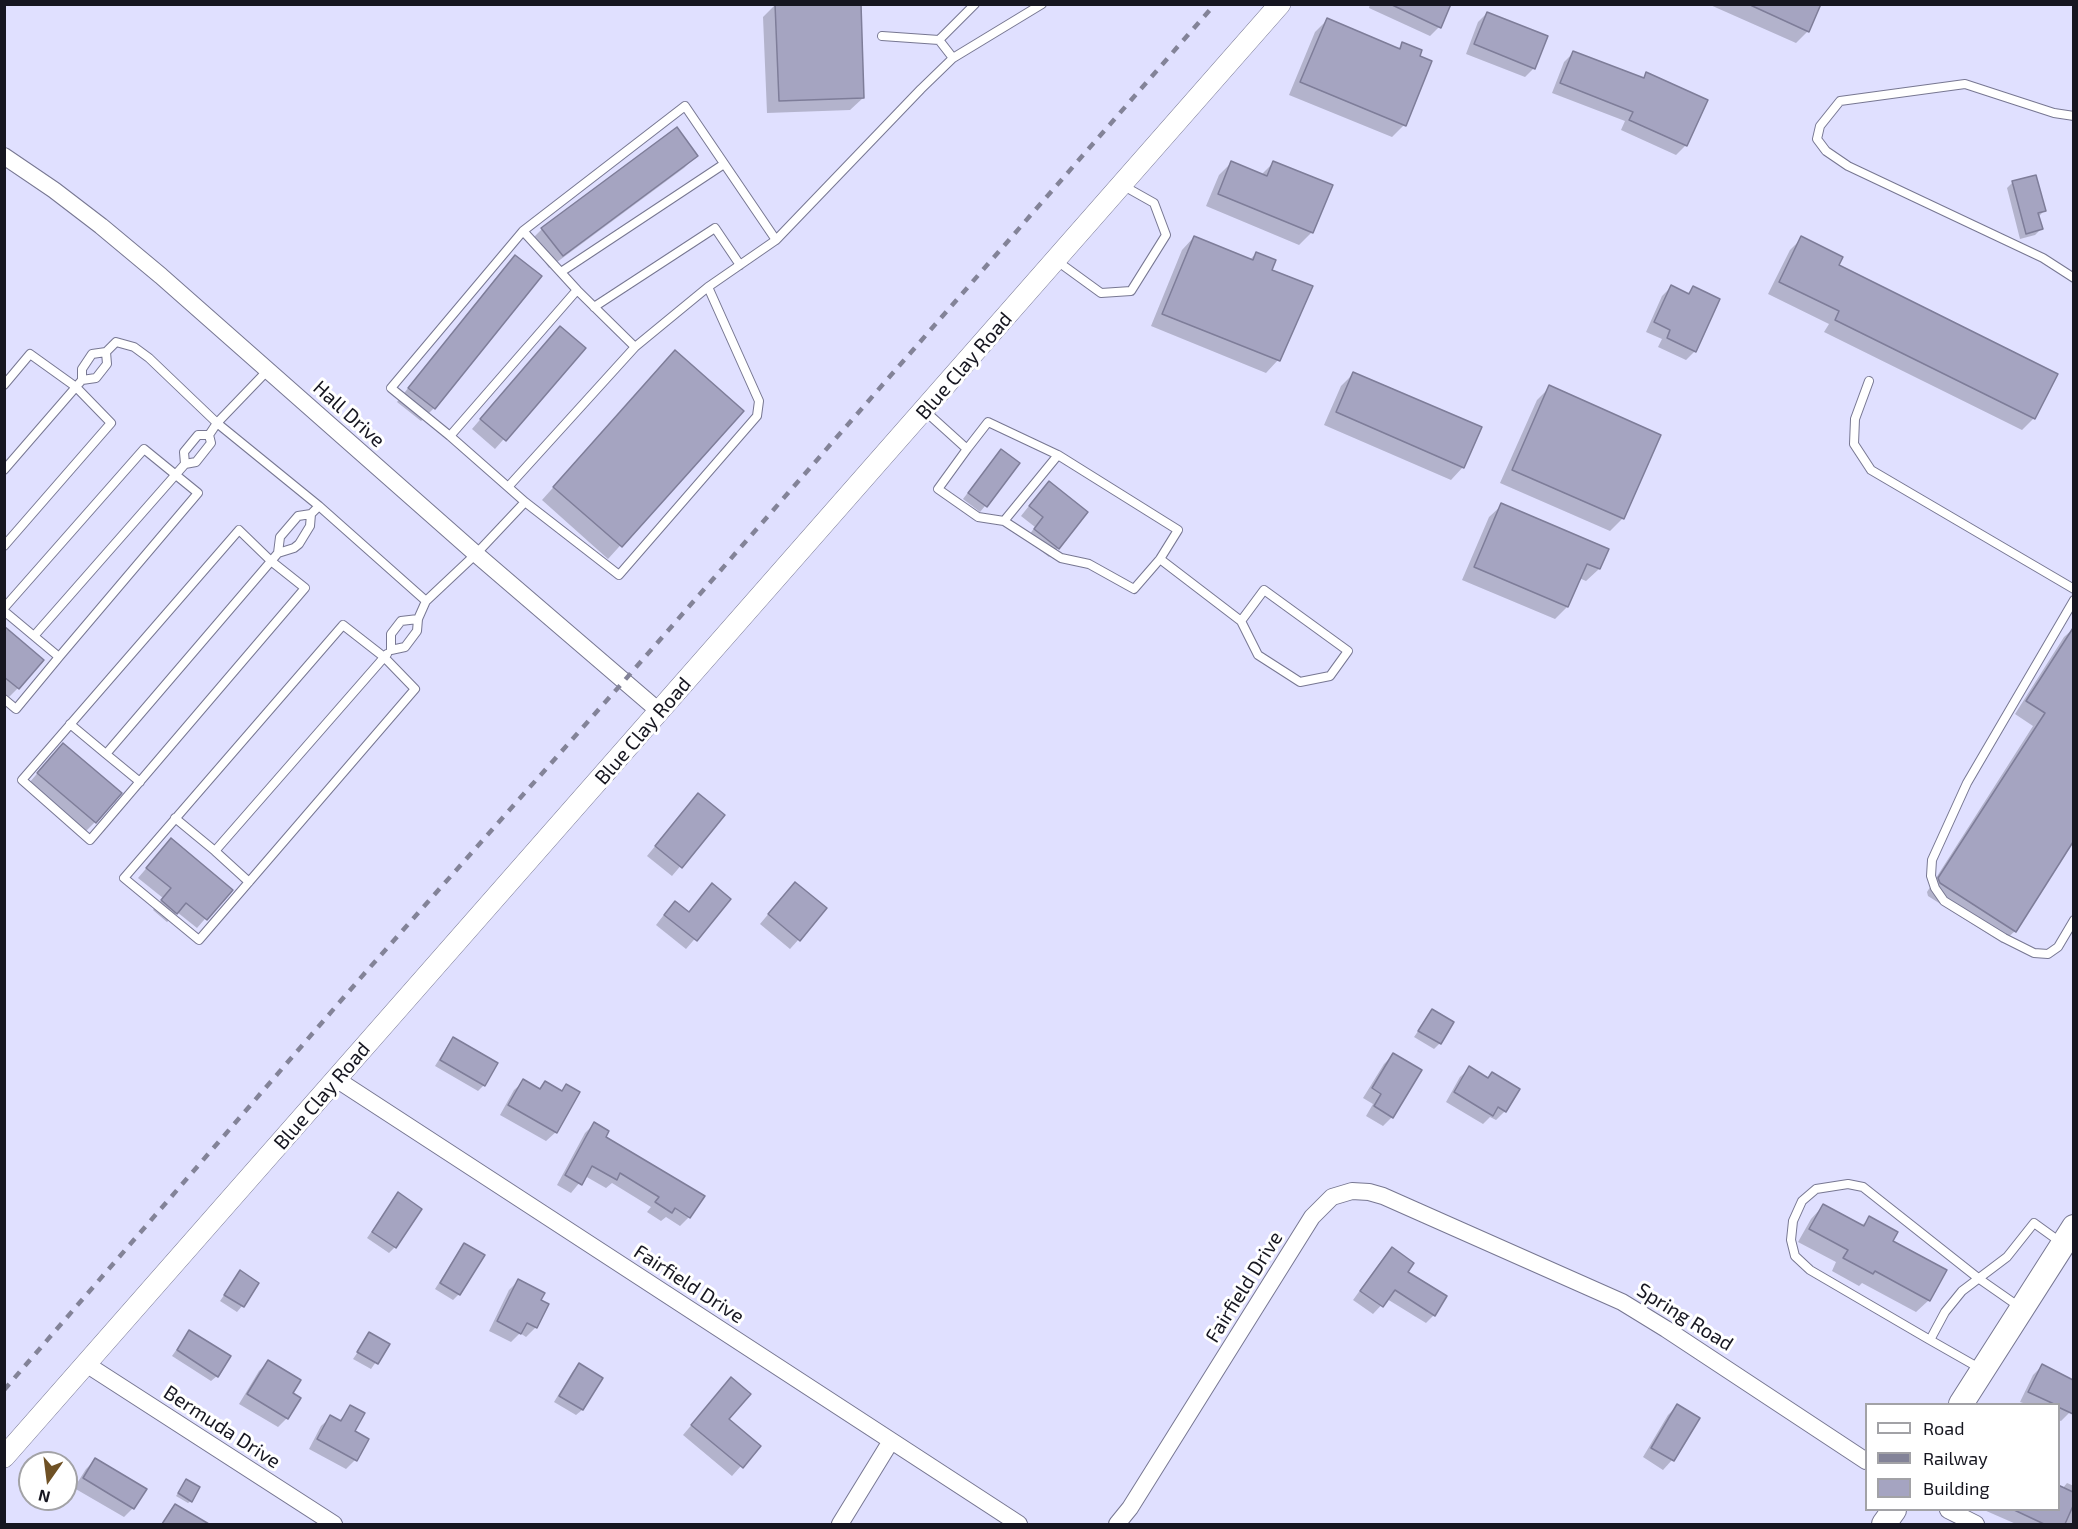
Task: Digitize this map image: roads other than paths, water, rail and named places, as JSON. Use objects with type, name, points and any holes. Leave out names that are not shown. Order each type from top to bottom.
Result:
[{"type":"main road","points":[[1962,1403],[2068,1236]]},
{"type":"main road","points":[[1884,1524],[1893,1511]]},
{"type":"street","name":"Blue Clay Road","points":[[4,1457],[1057,261],[1280,4]]},
{"type":"street","name":"Hall Drive","points":[[4,156],[101,226],[660,712]]},
{"type":"street","name":"Fairfield Drive","points":[[336,1079],[1019,1524]]},
{"type":"street","name":"Fairfield Drive","points":[[1118,1524],[1312,1217],[1332,1197],[1352,1191],[1369,1191],[1468,1233]]},
{"type":"street","name":"Spring Road","points":[[1468,1233],[1622,1302],[1865,1460]]},
{"type":"street","name":"Bermuda Drive","points":[[86,1364],[334,1524]]},
{"type":"street","points":[[840,1524],[891,1441]]},
{"type":"street","points":[[1952,1511],[1976,1524]]},
{"type":"lane","points":[[939,40],[975,4]]},
{"type":"lane","points":[[508,487],[635,347],[708,287],[776,240],[953,58],[1042,4]]},
{"type":"lane","points":[[882,36],[939,40],[953,58]]},
{"type":"lane","points":[[2073,116],[2045,110],[1965,84],[1840,101],[1820,126],[1817,139],[1826,151],[1848,166],[2043,258],[2073,278]]},
{"type":"lane","points":[[708,287],[759,401],[757,416],[619,575],[525,502],[391,388],[523,231],[685,106],[776,240]]},
{"type":"lane","points":[[561,272],[724,164]]},
{"type":"lane","points":[[1057,261],[1101,293],[1131,291],[1166,236],[1154,203],[1122,185]]},
{"type":"lane","points":[[594,307],[716,228],[740,265]]},
{"type":"lane","points":[[523,231],[577,290],[635,347]]},
{"type":"lane","points":[[450,436],[577,290]]},
{"type":"lane","points":[[79,384],[82,369],[92,354],[105,352],[116,342],[134,346],[217,423],[319,506],[426,601]]},
{"type":"lane","points":[[4,470],[79,384],[96,378],[107,364],[105,352]]},
{"type":"lane","points":[[4,385],[30,354],[79,384],[111,423],[4,546]]},
{"type":"lane","points":[[34,636],[185,464],[196,462],[211,443],[209,435],[217,423],[268,370]]},
{"type":"lane","points":[[1869,381],[1855,419],[1854,444],[1871,470],[2073,589]]},
{"type":"lane","points":[[925,411],[967,449]]},
{"type":"lane","points":[[988,422],[1058,455],[1178,530],[1160,559],[1134,589],[1089,564],[1061,558],[1004,521],[978,517],[938,489],[988,422]]},
{"type":"lane","points":[[185,464],[184,452],[191,443],[198,435],[209,435]]},
{"type":"lane","points":[[4,699],[15,709],[198,493],[144,449],[4,609],[59,657]]},
{"type":"lane","points":[[1004,521],[1058,455]]},
{"type":"lane","points":[[215,851],[384,657],[391,650],[405,647],[417,631],[418,619],[426,601],[476,554],[525,502]]},
{"type":"lane","points":[[278,553],[280,537],[297,516],[311,514],[319,506]]},
{"type":"lane","points":[[106,754],[278,553],[299,544],[310,526],[311,514]]},
{"type":"lane","points":[[239,530],[271,561],[304,588],[90,840],[22,780],[70,724],[239,530]]},
{"type":"lane","points":[[1160,559],[1241,621],[1258,655],[1300,682],[1330,676],[1348,651],[1264,590],[1241,621]]},
{"type":"lane","points":[[2073,600],[1967,783],[1932,860],[1931,876],[1935,888],[1944,901],[2004,938],[2034,953],[2048,954],[2058,947],[2073,920]]},
{"type":"lane","points":[[391,650],[392,634],[401,621],[418,619]]},
{"type":"lane","points":[[343,626],[384,657],[415,689],[199,940],[124,878],[175,818],[343,626]]},
{"type":"lane","points":[[70,724],[140,782]]},
{"type":"lane","points":[[175,818],[249,882]]},
{"type":"lane","points":[[1983,1370],[1810,1270],[1795,1256],[1791,1240],[1793,1221],[1802,1201],[1816,1189],[1828,1185],[1848,1184],[1863,1187],[1978,1278],[2022,1308]]},
{"type":"lane","points":[[1930,1340],[1962,1291],[2007,1257],[2034,1223],[2068,1236]]},
{"type":"railway","points":[[4,1390],[364,974],[624,681],[1215,4]]}]
